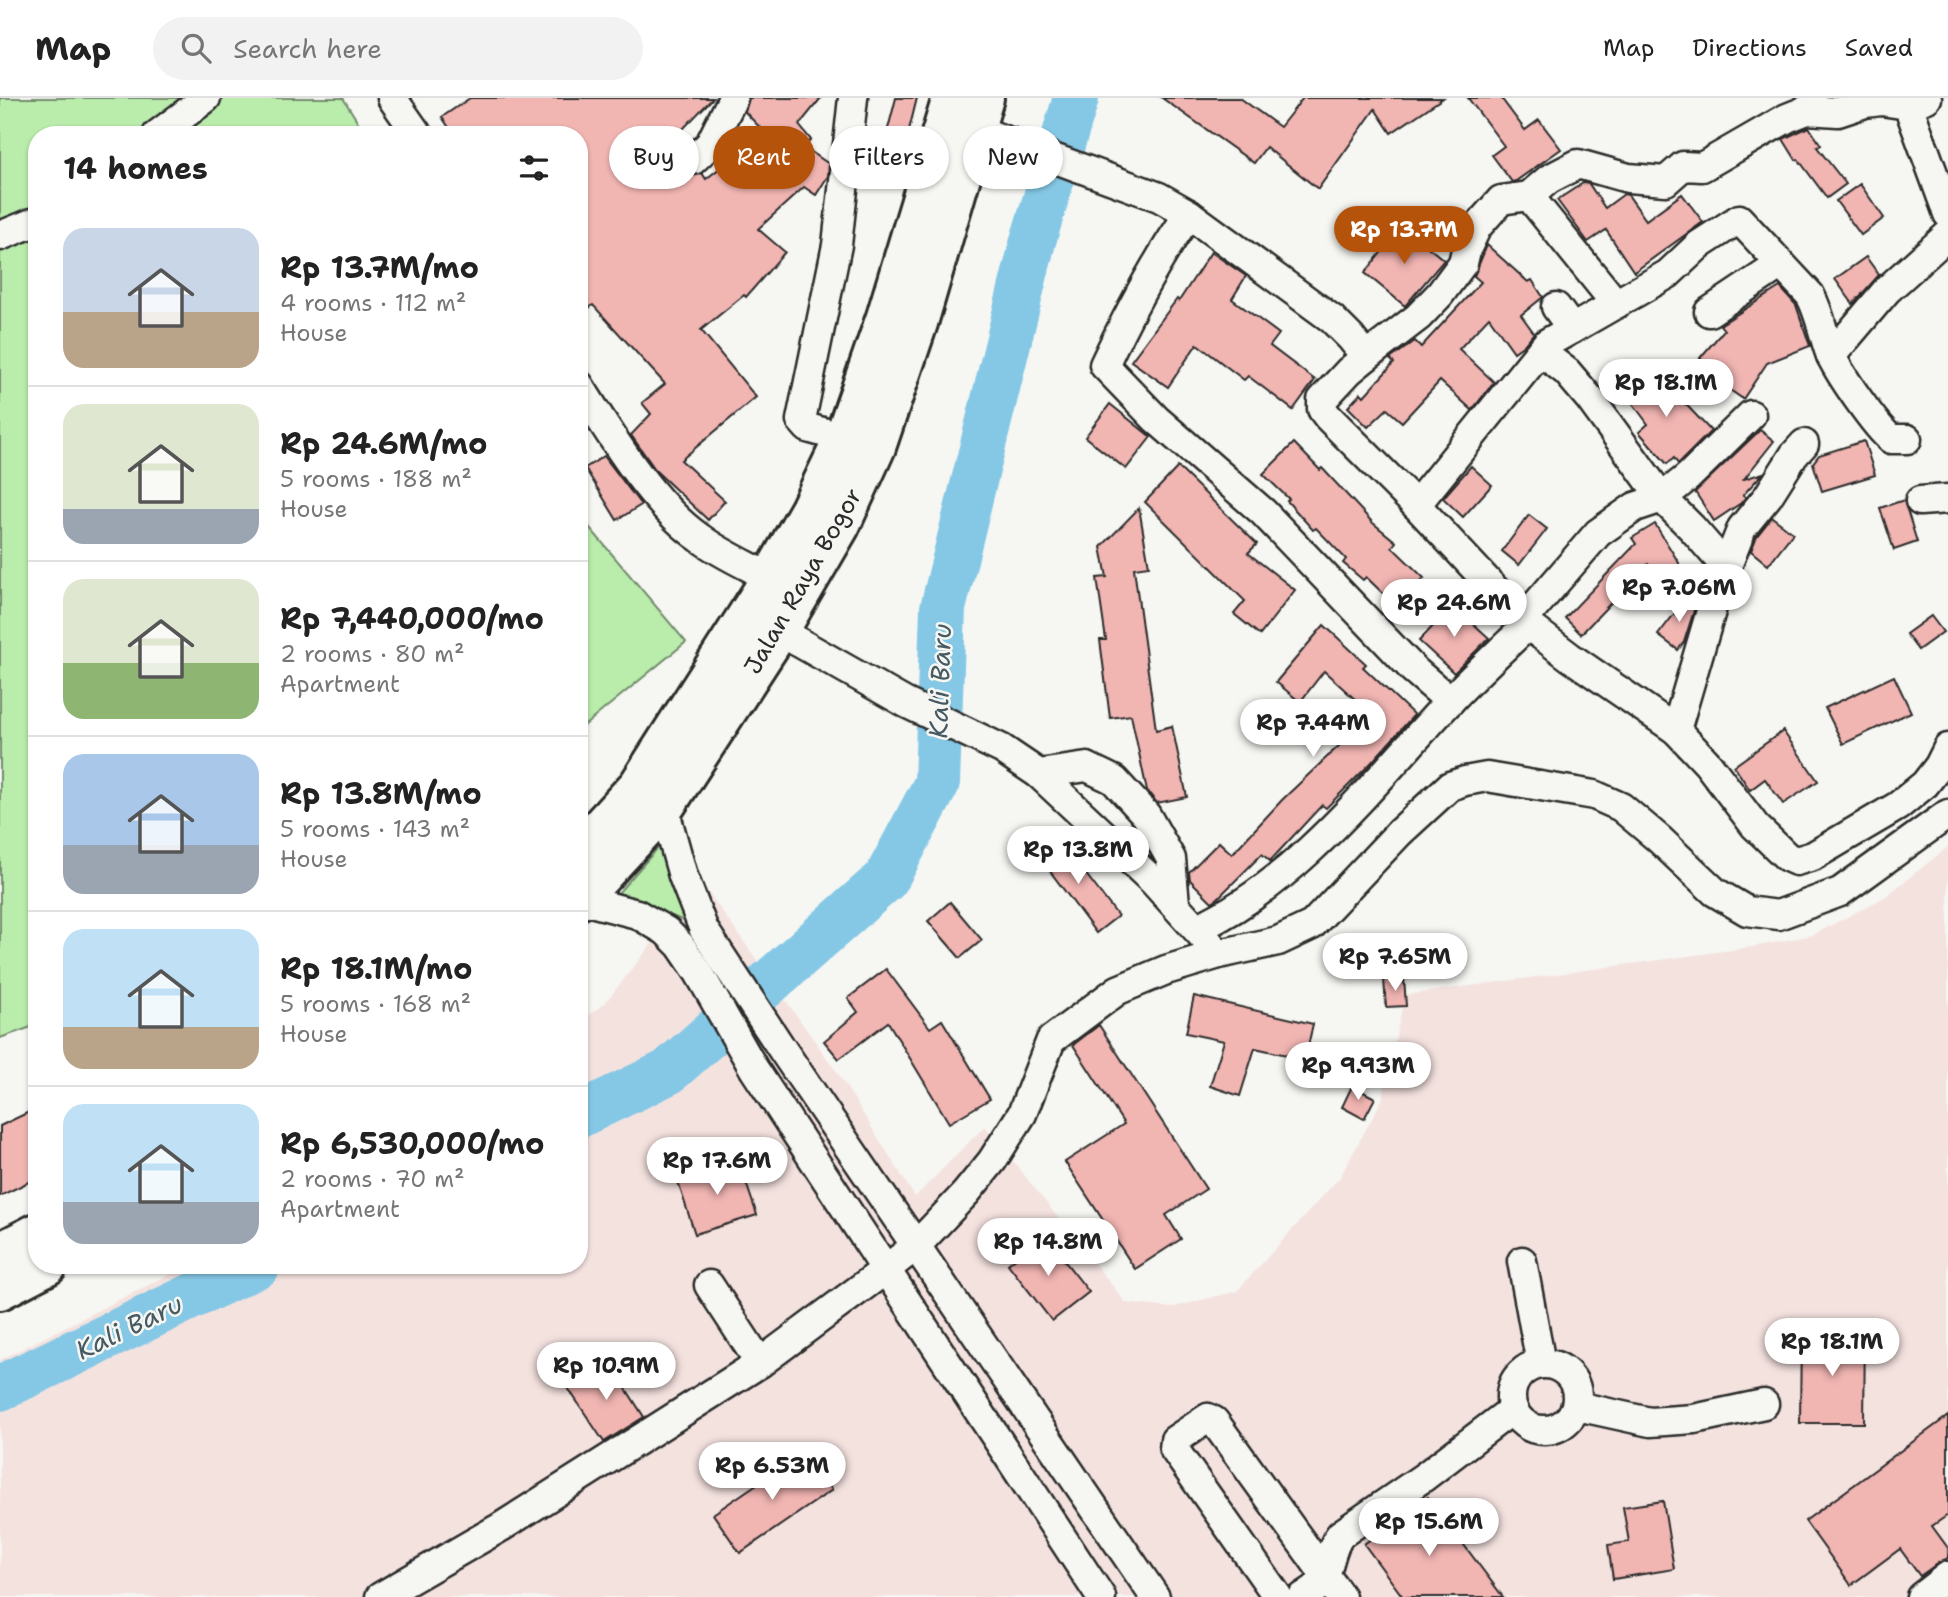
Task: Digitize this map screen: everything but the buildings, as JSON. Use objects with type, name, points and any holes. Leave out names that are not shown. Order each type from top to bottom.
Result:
[{"type":"highway","name":"Jalan Raya Bogor","points":[[588,840],[638,786],[771,578],[810,509],[844,438],[886,317],[964,111]]},
{"type":"highway","name":"Jalan Raya Bogor","points":[[588,890],[664,808],[779,631],[840,526],[876,447],[918,323],[964,111]]},
{"type":"highway","points":[[0,1252],[28,1238]]},
{"type":"highway","points":[[0,1290],[31,1274]]},
{"type":"street","points":[[169,126],[206,98]]},
{"type":"street","points":[[391,98],[411,126]]},
{"type":"street","points":[[699,154],[710,144],[733,98]]},
{"type":"street","points":[[844,438],[808,428],[802,419],[837,245],[853,98]]},
{"type":"street","points":[[1948,214],[1918,101],[1865,103],[1838,113],[1807,110],[1787,118],[1702,167],[1683,166],[1666,181],[1628,178],[1578,164],[1549,179],[1529,196],[1501,200],[1477,228],[1463,263],[1440,294],[1418,317],[1349,371],[1322,400],[1322,409],[1335,425],[1416,505],[1526,622],[1570,657],[1676,730],[1708,764],[1755,826],[1787,857],[1796,861],[1813,856],[1898,806],[1925,783],[1939,766],[1948,748]]},
{"type":"street","points":[[964,111],[1013,142],[1159,197],[1189,214],[1332,319],[1366,357]]},
{"type":"street","points":[[1529,196],[1616,304]]},
{"type":"street","points":[[1189,214],[1163,251],[1104,365],[1156,419],[1263,512],[1414,670],[1450,701]]},
{"type":"street","points":[[1416,505],[1550,341],[1564,318],[1616,304],[1668,274],[1699,245],[1739,219],[1810,295],[1831,356],[1883,433],[1891,439],[1907,439]]},
{"type":"street","points":[[0,236],[28,225]]},
{"type":"street","points":[[1831,356],[1887,290],[1948,236]]},
{"type":"street","points":[[1709,312],[1781,264]]},
{"type":"street","points":[[1541,352],[1567,372],[1590,399],[1662,498],[1726,567]]},
{"type":"street","points":[[588,398],[636,469],[672,512],[699,538],[771,578]]},
{"type":"street","points":[[1198,928],[1214,921],[1271,883],[1310,848],[1526,622],[1598,533],[1635,507],[1662,498],[1698,468],[1751,415]]},
{"type":"street","points":[[1676,730],[1703,636],[1742,528],[1804,444]]},
{"type":"street","points":[[779,631],[906,703],[1002,749],[1039,774],[1175,904],[1219,954]]},
{"type":"street","points":[[1039,774],[1087,767],[1114,780],[1146,815],[1171,859],[1175,904]]},
{"type":"street","points":[[380,1597],[501,1527],[760,1363],[917,1245],[966,1194],[992,1161],[1022,1114],[1051,1040],[1118,990],[1166,970],[1219,954],[1278,941],[1312,925],[1400,832],[1450,786],[1487,777],[1594,795],[1621,807],[1715,892],[1747,911],[1779,915],[1840,892],[1948,814]]},
{"type":"street","points":[[664,808],[683,876],[704,930],[711,966],[754,1069],[1101,1597]]},
{"type":"street","points":[[588,902],[637,914],[666,931],[680,945],[711,966],[784,1052],[1155,1597]]},
{"type":"street","points":[[680,945],[704,930]]},
{"type":"street","points":[[1522,1261],[1541,1364]]},
{"type":"street","points":[[709,1285],[760,1363]]},
{"type":"street","points":[[1541,1364],[1562,1368],[1575,1385],[1577,1406],[1569,1420],[1555,1429],[1538,1430],[1523,1423],[1513,1409],[1512,1389],[1522,1372],[1541,1364]]},
{"type":"street","points":[[1577,1406],[1650,1422],[1694,1419],[1764,1404]]},
{"type":"street","points":[[1333,1586],[1332,1547],[1341,1534],[1424,1477],[1513,1409]]},
{"type":"street","points":[[1278,1597],[1174,1449],[1175,1440],[1208,1418],[1214,1421],[1333,1586]]},
{"type":"street","points":[[1922,1597],[1948,1576]]},
{"type":"street","points":[[1303,1597],[1319,1586],[1333,1586]]},
{"type":"shaded area","points":[[1948,847],[1948,1597],[0,1597],[0,1360],[170,1274],[588,1274],[588,1016],[605,1003],[701,882],[839,1075],[915,1197],[985,1126],[1126,1303],[1171,1308],[1237,1291],[1340,1177],[1382,1100],[1405,995],[1753,947],[1813,935],[1885,897]]},
{"type":"green space","points":[[0,98],[343,98],[360,126],[28,126],[28,1028],[0,1038]]},
{"type":"green space","points":[[588,526],[686,642],[588,723]]},
{"type":"green space","points":[[663,842],[684,921],[618,893]]},
{"type":"waterway","name":"Kali Baru","points":[[588,1111],[668,1072],[886,879],[937,783],[943,608],[1033,241],[1076,98]]},
{"type":"waterway","name":"Kali Baru","points":[[0,1388],[239,1274]]}]
